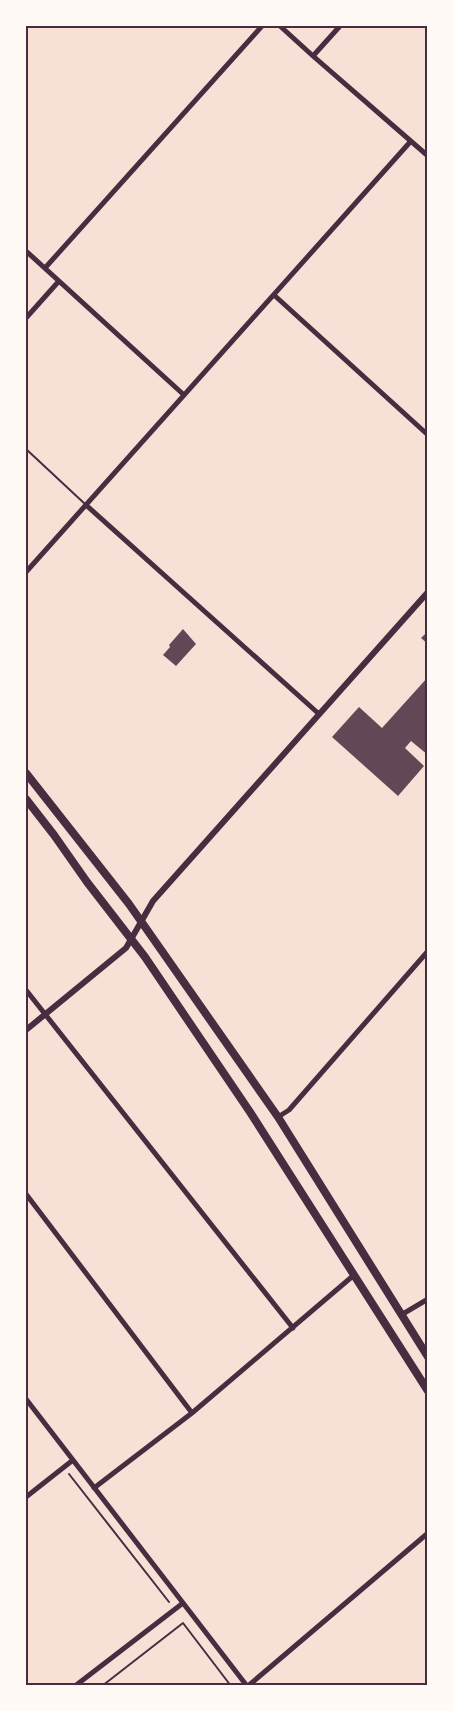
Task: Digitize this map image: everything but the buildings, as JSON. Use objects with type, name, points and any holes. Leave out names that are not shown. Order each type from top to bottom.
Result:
[{"type":"main road","points":[[26,773],[141,921],[278,1117],[428,1358]]},
{"type":"main road","points":[[26,799],[61,843],[87,882],[132,938],[250,1112],[428,1391]]},
{"type":"street","points":[[45,268],[262,26]]},
{"type":"street","points":[[280,26],[428,156]]},
{"type":"street","points":[[313,56],[340,26]]},
{"type":"street","points":[[26,572],[411,141]]},
{"type":"street","points":[[26,251],[184,395]]},
{"type":"street","points":[[26,318],[59,281]]},
{"type":"street","points":[[274,295],[428,435]]},
{"type":"street","points":[[86,505],[319,714]]},
{"type":"street","points":[[26,1030],[126,948],[153,901],[428,592]]},
{"type":"street","points":[[278,1117],[289,1110],[428,951]]},
{"type":"street","points":[[26,990],[292,1328]]},
{"type":"street","points":[[26,1194],[192,1413]]},
{"type":"street","points":[[94,1488],[192,1413],[354,1275]]},
{"type":"street","points":[[401,1315],[428,1299]]},
{"type":"street","points":[[26,1399],[248,1686],[428,1533]]},
{"type":"street","points":[[26,1497],[73,1460]]},
{"type":"street","points":[[75,1686],[183,1603]]},
{"type":"lane","points":[[26,449],[86,505]]},
{"type":"path","points":[[63,1467],[175,1610]]},
{"type":"path","points":[[102,1686],[183,1623],[231,1686]]}]
